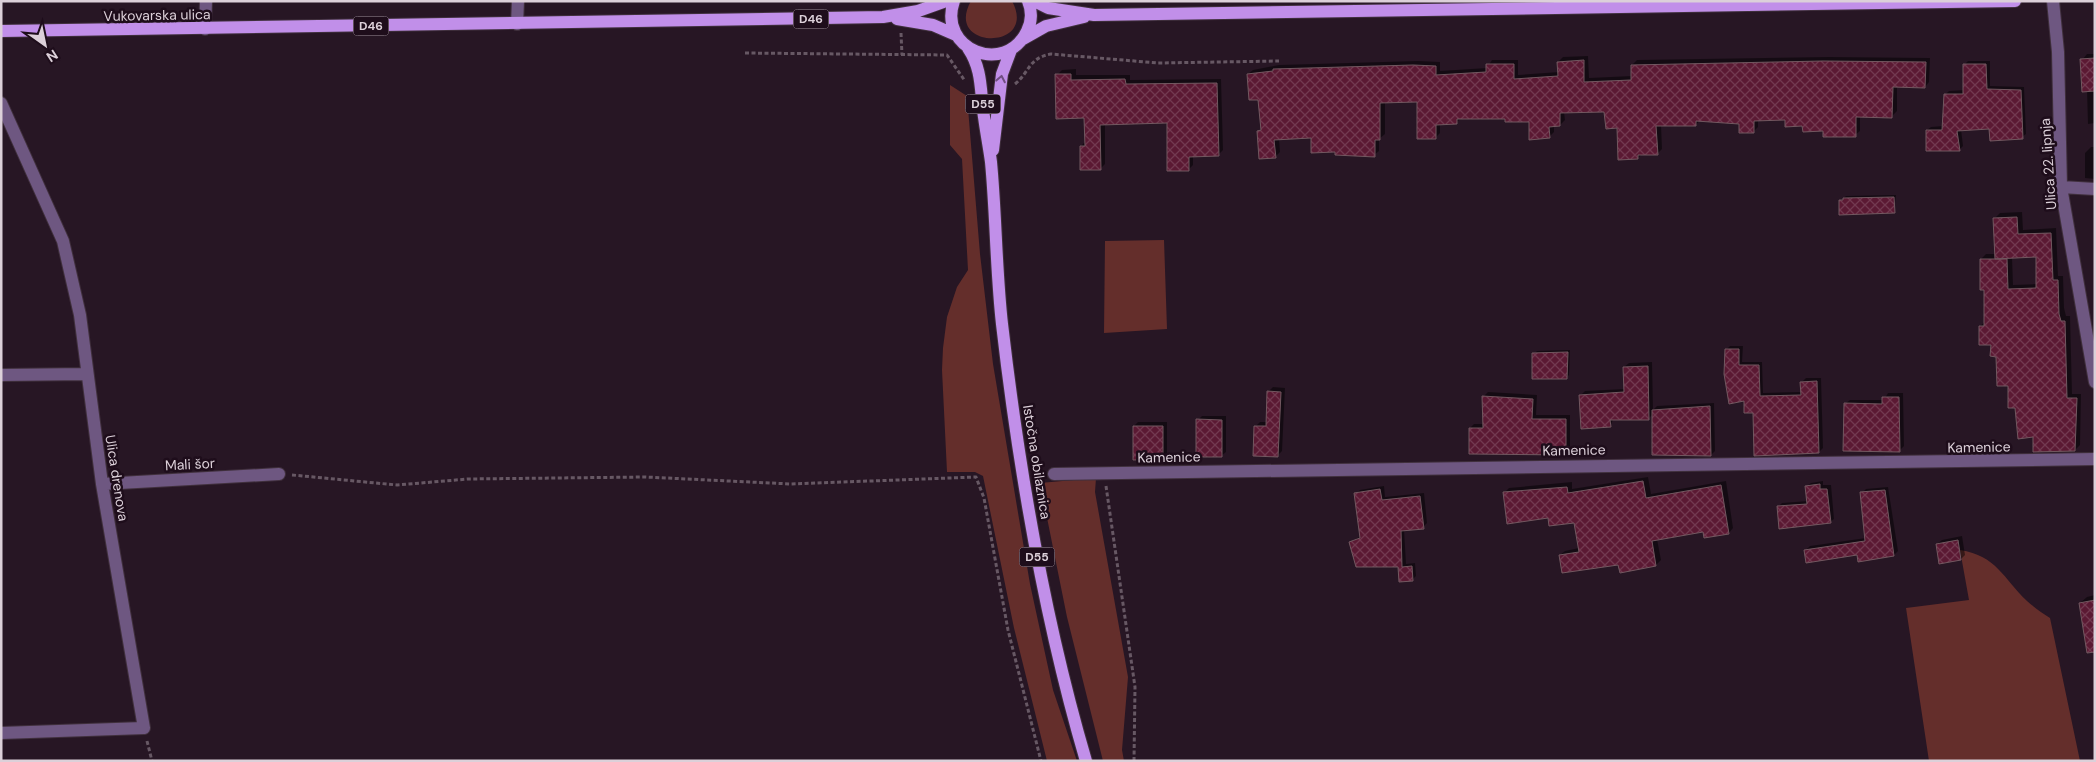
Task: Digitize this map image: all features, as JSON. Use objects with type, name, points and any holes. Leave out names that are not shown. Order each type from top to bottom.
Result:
[{"type":"main road","name":"Vukovarska ulica","points":[[1,32],[883,17],[918,11],[946,1]]},
{"type":"main road","points":[[954,1],[951,14],[956,34]]},
{"type":"main road","points":[[1024,39],[1029,28],[1031,16],[1028,1]]},
{"type":"main road","points":[[1034,1],[1048,8],[1094,15],[1518,5],[2015,1]]},
{"type":"main road","points":[[1024,39],[1046,26],[1094,15]]},
{"type":"main road","name":"Vukovarska ulica","points":[[883,17],[934,25],[956,34]]},
{"type":"main road","name":"D55","points":[[956,34],[968,48]]},
{"type":"main road","name":"D55","points":[[1011,50],[1024,39]]},
{"type":"main road","points":[[968,48],[990,55],[1011,50]]},
{"type":"main road","name":"Istočna obilaznica","points":[[968,48],[975,58],[980,76],[991,162],[1002,322],[1023,478],[1044,591],[1069,703],[1086,761]]},
{"type":"main road","name":"Istočna obilaznica","points":[[991,162],[1002,74],[1011,50]]},
{"type":"street","points":[[205,29],[206,1]]},
{"type":"street","points":[[517,24],[518,1]]},
{"type":"street","name":"Ulica 22. lipnja","points":[[2054,1],[2058,52],[2062,187],[2095,382]]},
{"type":"street","name":"Ulica drenova","points":[[1,104],[63,241],[80,315],[86,374],[102,484],[144,728]]},
{"type":"street","points":[[2062,187],[2095,189]]},
{"type":"street","points":[[1,375],[86,374]]},
{"type":"street","name":"Kamenice","points":[[1054,474],[2095,459]]},
{"type":"street","name":"Mali šor","points":[[102,484],[279,474]]},
{"type":"street","points":[[1,733],[144,728]]},
{"type":"path","points":[[1104,473],[1135,687],[1134,761]]},
{"type":"path","points":[[279,474],[397,485],[468,479],[645,477],[791,484],[976,477],[984,498],[1008,630],[1041,761]]},
{"type":"path","points":[[144,728],[152,761]]},
{"type":"shaded area","points":[[971,1],[1012,1],[1017,17],[1013,29],[1004,36],[991,38],[979,36],[969,29],[966,17]]},
{"type":"shaded area","points":[[950,85],[967,96],[980,254],[993,364],[1030,584],[1053,690],[1077,761],[1047,761],[1014,628],[983,476],[975,472],[947,472],[942,370],[943,348],[947,317],[957,287],[968,270],[962,159],[950,145]]},
{"type":"shaded area","points":[[1164,240],[1167,329],[1104,333],[1105,241]]},
{"type":"shaded area","points":[[1096,478],[1095,492],[1128,677],[1122,750],[1124,761],[1103,761],[1067,617],[1040,483]]},
{"type":"shaded area","points":[[1960,550],[1983,557],[1991,563],[2027,601],[2050,618],[2080,761],[1929,761],[1906,608],[1969,600]]},
{"type":"building","points":[[2095,58],[2095,91],[2082,92],[2080,59]]},
{"type":"building","points":[[1584,60],[1584,82],[1631,80],[1631,65],[1823,61],[1926,62],[1925,88],[1893,87],[1892,118],[1856,117],[1856,137],[1823,137],[1823,131],[1803,132],[1802,126],[1785,127],[1785,120],[1754,121],[1754,133],[1739,133],[1739,124],[1696,121],[1696,126],[1656,126],[1658,155],[1638,155],[1638,159],[1618,160],[1617,128],[1606,129],[1604,112],[1560,113],[1560,126],[1549,127],[1550,138],[1529,140],[1529,122],[1505,122],[1505,119],[1457,119],[1457,124],[1436,125],[1436,139],[1417,139],[1417,102],[1380,103],[1380,140],[1375,140],[1375,157],[1335,155],[1335,152],[1311,153],[1311,138],[1274,140],[1276,158],[1259,159],[1257,131],[1261,130],[1258,100],[1249,100],[1247,74],[1273,71],[1273,69],[1413,65],[1436,66],[1436,75],[1486,72],[1486,64],[1514,64],[1514,79],[1558,76],[1557,62]]},
{"type":"building","points":[[1963,64],[1986,64],[1987,89],[2021,90],[2023,139],[1990,141],[1989,129],[1957,131],[1960,151],[1926,151],[1926,130],[1942,130],[1944,94],[1963,94]]},
{"type":"building","points":[[1055,74],[1071,74],[1071,80],[1125,79],[1126,84],[1217,83],[1219,156],[1189,157],[1189,171],[1167,171],[1167,123],[1100,125],[1101,170],[1080,170],[1080,146],[1085,146],[1084,118],[1056,119]]},
{"type":"building","points":[[1894,197],[1895,213],[1839,215],[1839,200],[1843,200],[1843,198]]},
{"type":"building","points":[[2017,217],[2018,234],[2051,233],[2053,280],[2058,280],[2059,314],[2061,321],[2065,321],[2067,398],[2077,398],[2075,451],[2033,452],[2033,437],[2018,439],[2015,408],[2008,408],[2008,386],[1997,386],[1996,357],[1990,356],[1991,345],[1979,345],[1979,326],[1984,326],[1984,290],[1980,290],[1980,259],[1995,259],[1993,218]],"holes":[[[2036,257],[2036,288],[2008,289],[2007,259],[1995,259]]]},
{"type":"building","points":[[1725,349],[1739,349],[1739,365],[1759,365],[1760,396],[1801,395],[1800,382],[1817,381],[1819,453],[1754,456],[1753,413],[1744,413],[1744,401],[1729,404],[1724,374]]},
{"type":"building","points":[[1568,352],[1567,379],[1532,379],[1532,353]]},
{"type":"building","points":[[1648,366],[1649,420],[1610,420],[1611,427],[1581,429],[1579,395],[1624,392],[1623,367]]},
{"type":"building","points":[[1267,391],[1281,392],[1278,457],[1253,456],[1254,426],[1266,426]]},
{"type":"building","points":[[1482,396],[1533,399],[1532,419],[1566,419],[1566,455],[1469,454],[1469,428],[1483,428]]},
{"type":"building","points":[[1882,397],[1899,397],[1900,452],[1843,451],[1844,403],[1882,404]]},
{"type":"building","points":[[1710,406],[1711,456],[1652,455],[1652,410]]},
{"type":"building","points":[[1196,419],[1222,420],[1222,457],[1196,457]]},
{"type":"building","points":[[1133,426],[1163,426],[1163,459],[1133,460]]},
{"type":"building","points":[[1643,481],[1646,498],[1721,485],[1729,534],[1704,538],[1703,532],[1652,541],[1656,566],[1620,573],[1618,565],[1562,573],[1559,555],[1579,552],[1574,523],[1549,526],[1548,518],[1507,524],[1503,492],[1567,487],[1568,493]]},
{"type":"building","points":[[1820,484],[1820,489],[1827,489],[1831,523],[1779,529],[1777,506],[1807,504],[1805,486]]},
{"type":"building","points":[[1380,489],[1382,500],[1420,496],[1424,529],[1401,531],[1402,567],[1412,566],[1413,581],[1399,582],[1398,567],[1356,567],[1349,542],[1360,538],[1354,493]]},
{"type":"building","points":[[1885,490],[1894,556],[1858,562],[1857,555],[1806,563],[1804,550],[1865,541],[1860,492]]},
{"type":"building","points":[[1958,540],[1961,560],[1939,564],[1936,544]]},
{"type":"building","points":[[2095,600],[2095,652],[2087,653],[2079,603]]}]
